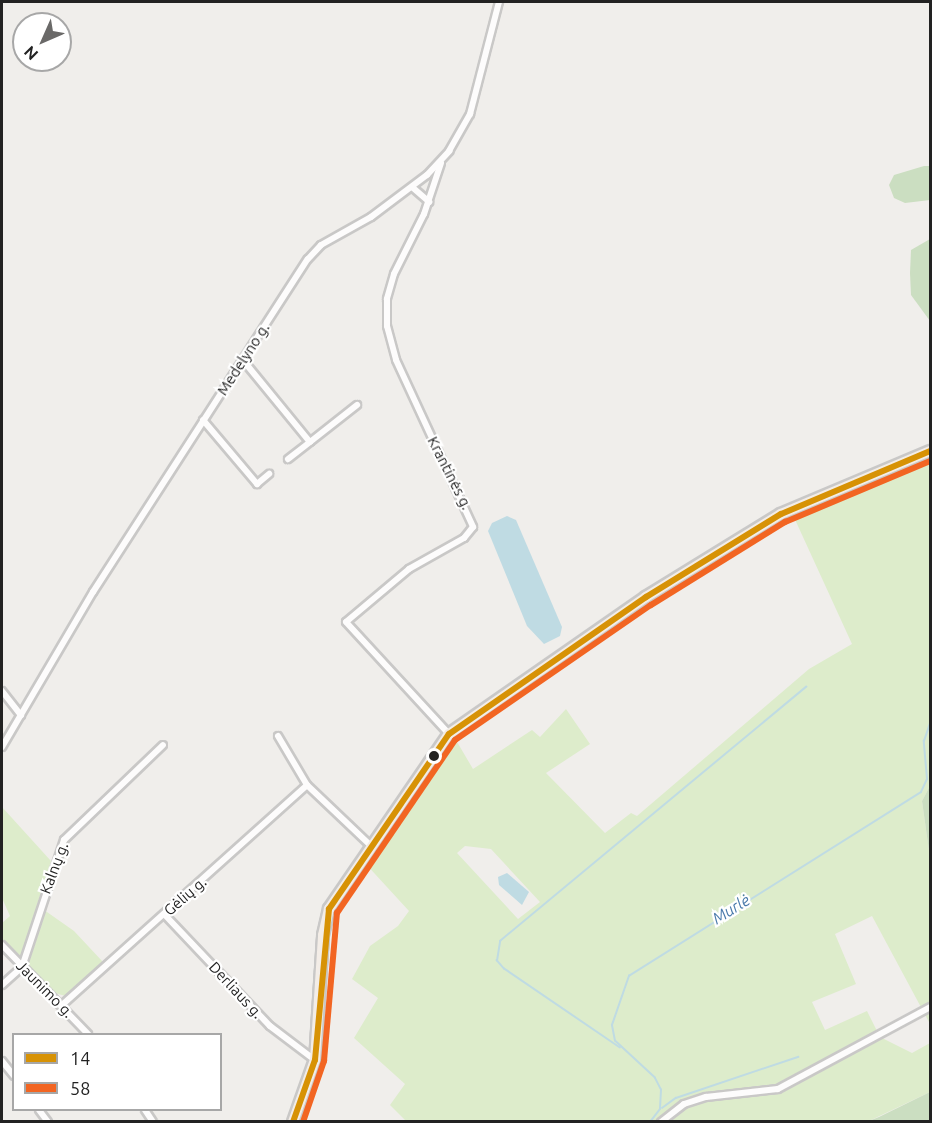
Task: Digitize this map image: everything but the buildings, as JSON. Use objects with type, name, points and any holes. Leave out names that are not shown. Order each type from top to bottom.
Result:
[{"type":"main road","points":[[293,1122],[315,1060],[327,917],[371,846],[449,734],[586,637],[794,507],[930,451]]},
{"type":"street","name":"Medelyno g.","points":[[2,747],[93,592],[242,358],[321,245],[412,187],[441,162],[470,114],[499,2]]},
{"type":"street","name":"Krantinės g.","points":[[441,162],[429,202],[394,274],[387,299],[387,326],[396,360],[473,527],[464,538],[409,569],[346,622],[449,734]]},
{"type":"street","points":[[412,187],[429,202]]},
{"type":"street","points":[[242,358],[310,442]]},
{"type":"street","points":[[288,459],[357,405]]},
{"type":"street","points":[[203,420],[257,484],[269,474]]},
{"type":"street","points":[[2,691],[21,715]]},
{"type":"street","points":[[278,736],[307,785],[371,846]]},
{"type":"street","name":"Kalnų g.","points":[[2,986],[22,967],[64,840],[164,745]]},
{"type":"street","name":"Gėlių g.","points":[[62,1005],[307,785]]},
{"type":"street","name":"Derliaus g.","points":[[164,914],[270,1026],[315,1060]]},
{"type":"street","name":"Jaunimo g.","points":[[2,945],[62,1005],[86,1033]]},
{"type":"street","points":[[661,1122],[684,1104],[706,1097],[778,1089],[930,1007]]},
{"type":"street","points":[[2,1061],[12,1074]]},
{"type":"green space","points":[[930,166],[930,200],[905,203],[894,198],[889,185],[894,175]]},
{"type":"green space","points":[[930,239],[930,321],[911,295],[910,273],[911,250]]},
{"type":"green space","points":[[930,457],[930,786],[922,801],[930,858],[930,1024],[872,916],[835,934],[856,984],[812,1002],[825,1030],[867,1011],[880,1037],[912,1053],[930,1043],[930,1092],[869,1121],[406,1121],[390,1105],[405,1084],[354,1038],[378,998],[352,979],[370,946],[398,926],[409,911],[364,862],[453,735],[473,769],[532,730],[540,737],[566,709],[590,744],[546,773],[605,833],[631,813],[637,816],[809,669],[852,644],[792,513]],"holes":[[[465,846],[491,849],[540,902],[518,919],[457,853]]]},
{"type":"green space","points":[[930,786],[930,858],[922,801]]},
{"type":"green space","points":[[2,807],[51,861],[37,905],[74,931],[103,962],[66,996],[54,993],[2,940],[2,923],[10,916],[2,898]]},
{"type":"green space","points":[[930,1092],[930,1121],[869,1121],[879,1117]]},
{"type":"water","points":[[507,516],[516,520],[562,627],[560,636],[544,644],[527,626],[488,531],[492,523]]},
{"type":"water","points":[[507,873],[529,892],[522,905],[499,885],[498,877]]},
{"type":"waterway","points":[[620,1048],[504,969],[497,961],[500,941],[806,687]]},
{"type":"waterway","name":"Murlė","points":[[650,1122],[660,1109],[661,1090],[655,1078],[615,1041],[612,1025],[629,976],[921,792],[927,779],[924,741],[930,724]]},
{"type":"waterway","points":[[662,1108],[676,1098],[798,1057]]},
{"type":"transit line","name":"14","points":[[293,1122],[315,1060],[329,909],[449,734],[646,597],[781,514],[930,451]]},
{"type":"transit line","name":"58","points":[[303,1122],[324,1061],[337,913],[455,740],[651,605],[785,522],[930,461]]}]
